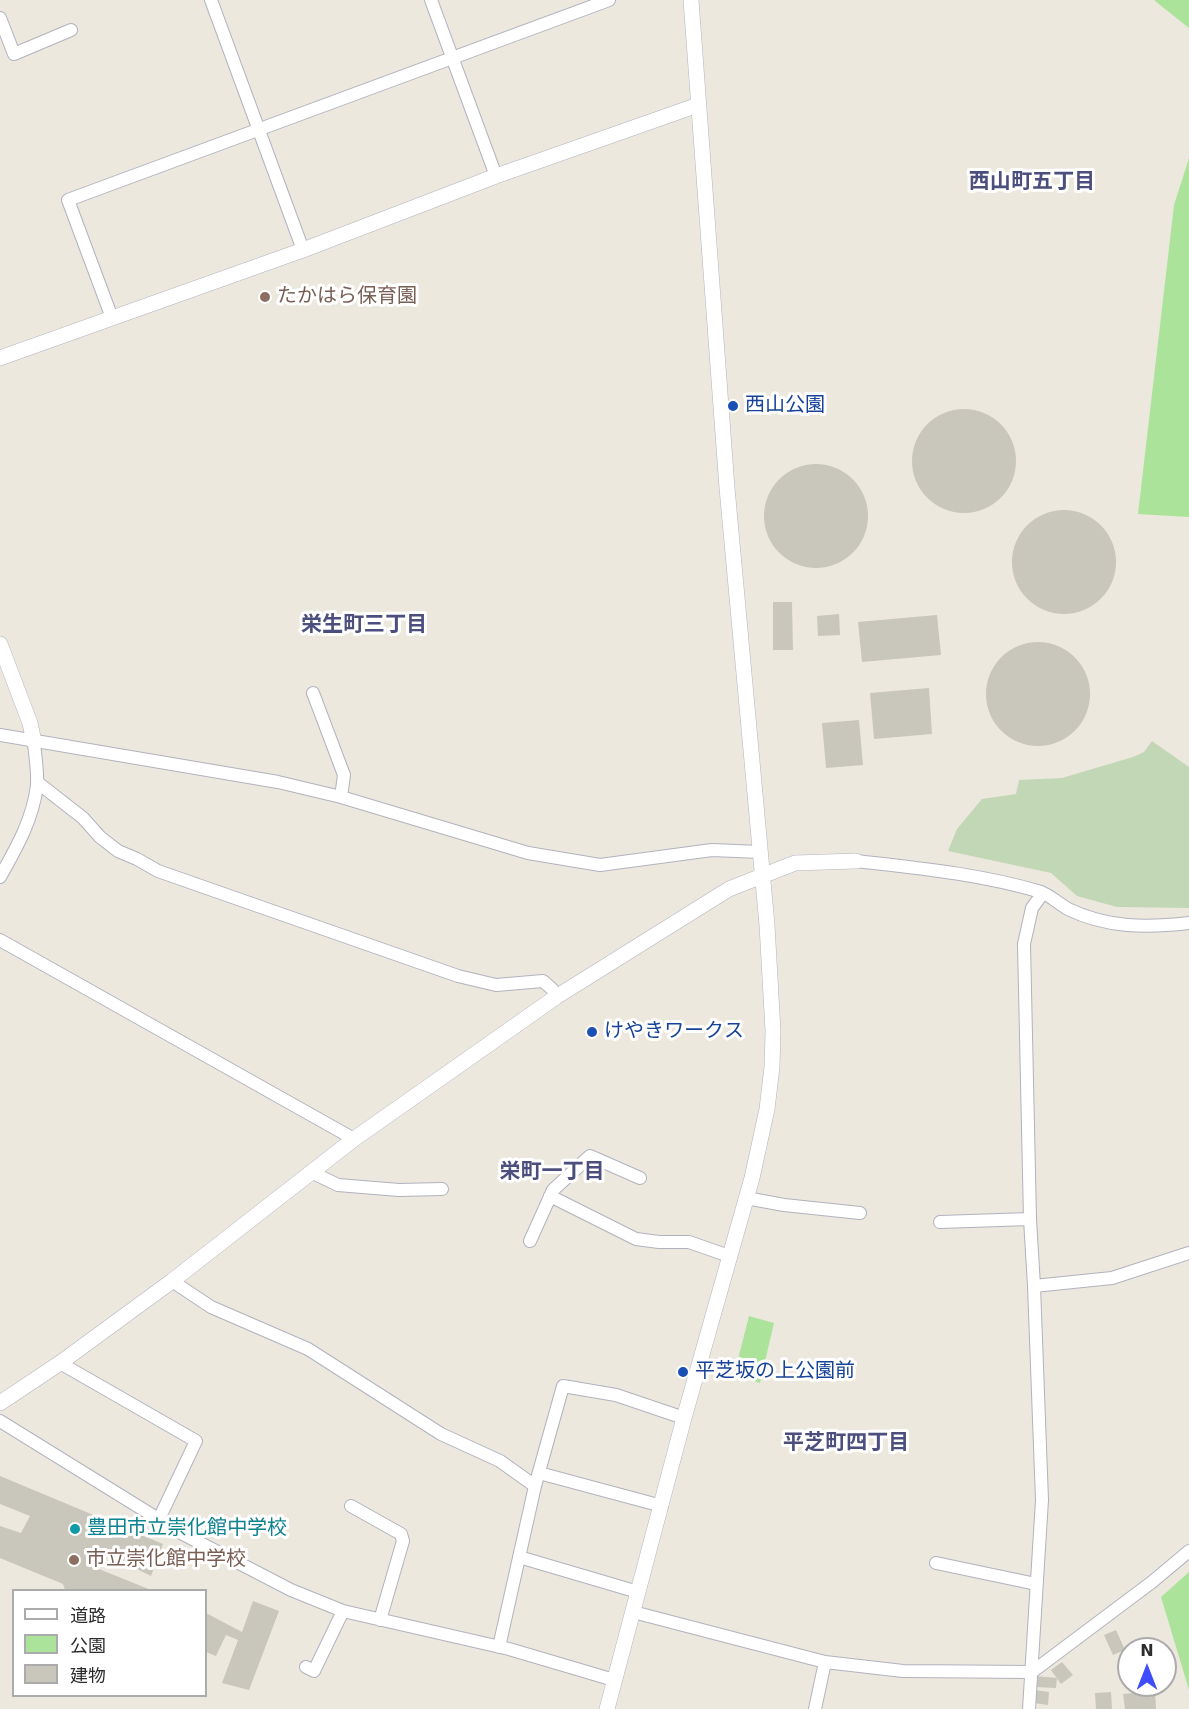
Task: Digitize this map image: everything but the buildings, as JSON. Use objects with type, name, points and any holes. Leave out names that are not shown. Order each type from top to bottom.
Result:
[{"type":"street","points":[[211,0],[303,250]]},
{"type":"street","points":[[431,0],[496,176]]},
{"type":"street","points":[[112,318],[68,200],[609,0]]},
{"type":"street","points":[[607,1709],[684,1418],[746,1198],[767,1109],[772,1067],[773,1031],[767,925],[727,488],[690,0]]},
{"type":"street","points":[[0,18],[14,54],[71,30]]},
{"type":"street","points":[[0,358],[303,250],[496,176],[698,105]]},
{"type":"street","points":[[0,644],[30,723],[37,782],[29,819],[0,877]]},
{"type":"street","points":[[313,693],[344,775],[341,797]]},
{"type":"street","points":[[0,735],[278,782],[341,797],[528,853],[600,866],[712,850],[760,852]]},
{"type":"street","points":[[37,782],[83,818],[100,837],[118,851],[158,871],[458,976],[496,985],[543,981],[552,988],[556,997]]},
{"type":"street","points":[[0,1403],[60,1363],[172,1281],[354,1139],[556,997],[729,889],[795,863],[856,861],[953,872],[1043,893],[1067,909],[1121,925],[1143,927],[1189,923]]},
{"type":"street","points":[[1029,1709],[1042,1500],[1030,1219],[1024,944],[1032,908],[1043,893]]},
{"type":"street","points":[[0,940],[354,1139]]},
{"type":"street","points":[[530,1241],[553,1190],[590,1156],[640,1178]]},
{"type":"street","points":[[311,1172],[338,1185],[399,1190],[442,1189]]},
{"type":"street","points":[[550,1196],[636,1239],[689,1242],[729,1256]]},
{"type":"street","points":[[746,1198],[784,1205],[860,1213]]},
{"type":"street","points":[[940,1222],[1030,1219]]},
{"type":"street","points":[[1034,1287],[1112,1278],[1189,1253]]},
{"type":"street","points":[[172,1281],[211,1307],[308,1349],[441,1434],[500,1461],[536,1486]]},
{"type":"street","points":[[60,1363],[196,1441],[159,1518]]},
{"type":"street","points":[[499,1647],[539,1473],[562,1386],[616,1395],[684,1418]]},
{"type":"street","points":[[0,1421],[181,1533],[291,1590],[343,1611],[499,1647],[615,1680]]},
{"type":"street","points":[[539,1473],[662,1506]]},
{"type":"street","points":[[351,1506],[401,1534],[403,1541],[380,1620]]},
{"type":"street","points":[[633,1612],[825,1662],[903,1671],[1032,1672],[1152,1582],[1189,1551]]},
{"type":"street","points":[[519,1557],[638,1592]]},
{"type":"street","points":[[936,1563],[1036,1584]]},
{"type":"street","points":[[306,1666],[314,1671],[343,1611]]},
{"type":"street","points":[[815,1709],[825,1662]]},
{"type":"green space","points":[[1189,0],[1189,28],[1155,1]]},
{"type":"green space","points":[[1189,158],[1189,517],[1138,514],[1174,205]]},
{"type":"green space","points":[[1152,741],[1189,767],[1189,908],[1117,907],[1077,896],[1051,873],[948,851],[957,829],[982,799],[1016,794],[1019,780],[1062,778],[1133,757],[1144,752]]},
{"type":"green space","points":[[749,1316],[774,1323],[760,1383],[734,1375]]},
{"type":"green space","points":[[1189,1572],[1189,1690],[1177,1650],[1177,1637],[1173,1637],[1161,1597]]},
{"type":"place","name":"たかはら保育園","points":[[265,297]]},
{"type":"place","name":"西山公園","points":[[733,406]]},
{"type":"place","name":"けやきワークス","points":[[592,1032]]},
{"type":"place","name":"平芝坂の上公園前","points":[[683,1372]]},
{"type":"place","name":"豊田市立崇化館中学校","points":[[75,1529]]},
{"type":"place","name":"市立崇化館中学校","points":[[74,1560]]},
{"type":"district","name":"西山町五丁目","points":[[1032,183]]},
{"type":"district","name":"栄生町三丁目","points":[[364,626]]},
{"type":"district","name":"栄町一丁目","points":[[552,1173]]},
{"type":"district","name":"平芝町四丁目","points":[[846,1444]]}]
